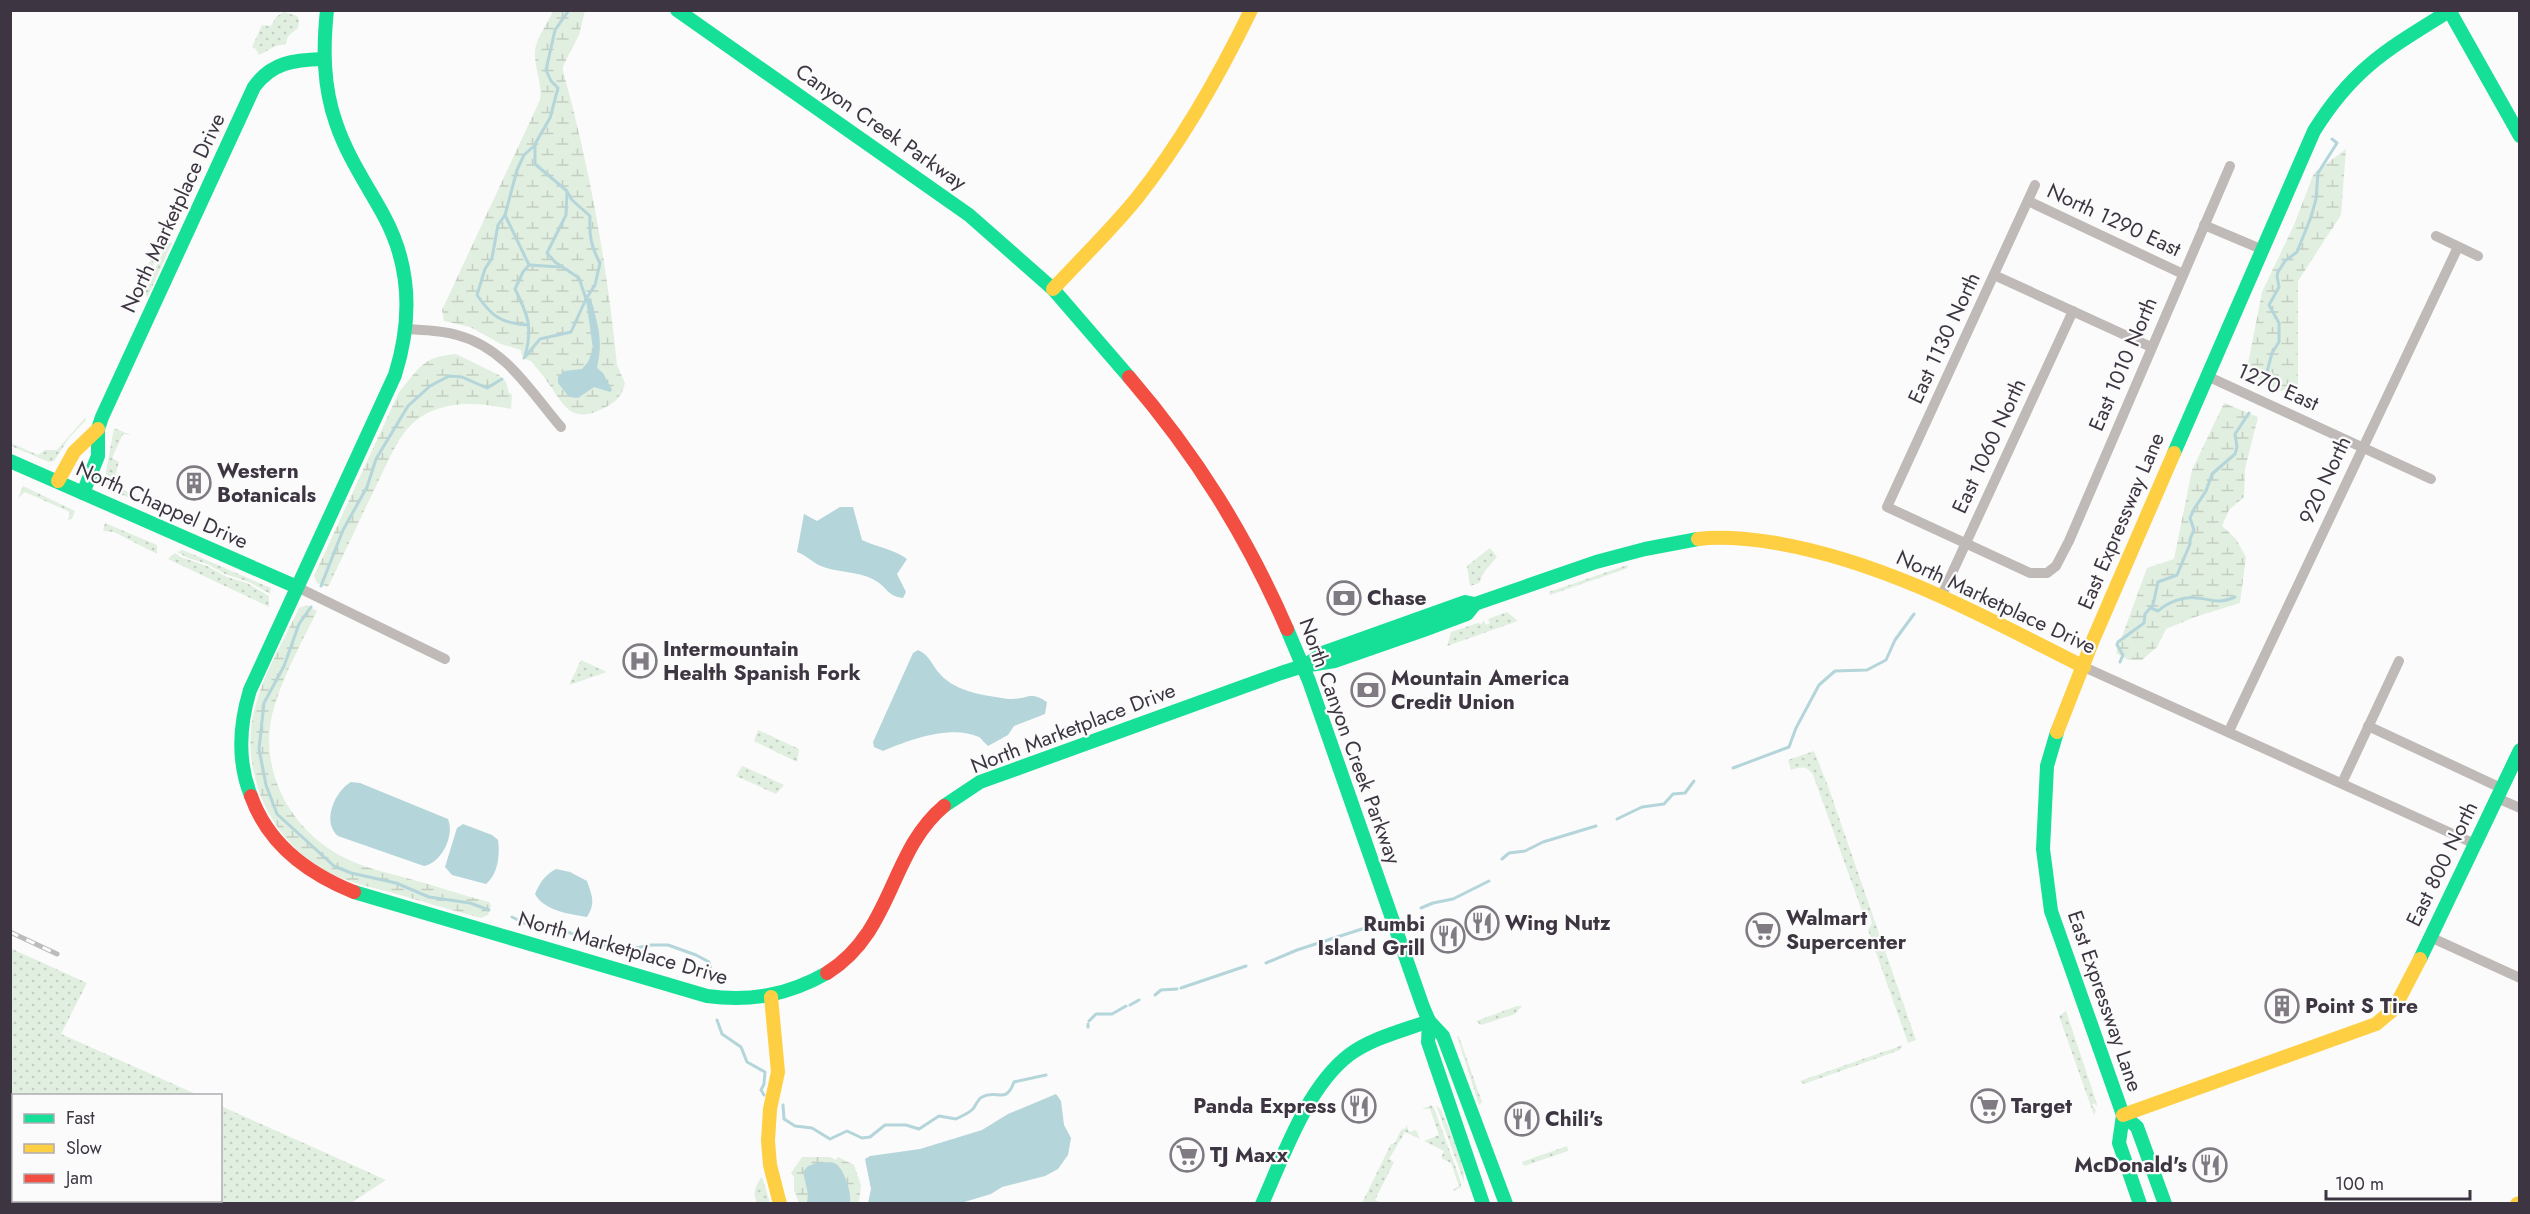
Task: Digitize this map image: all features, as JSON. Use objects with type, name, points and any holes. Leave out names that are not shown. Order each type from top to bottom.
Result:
[{"type":"main road","name":"North Marketplace Drive","points":[[327,10],[322,59],[327,93],[341,140],[385,218],[397,246],[407,295],[404,347],[395,375],[254,679],[241,726],[242,765],[256,811],[276,841],[304,868],[331,884],[707,996],[733,1000],[771,997],[812,982],[844,962],[858,948],[881,915],[923,829],[935,814],[960,794],[1000,774],[1303,666],[1335,662],[1424,630],[1467,614],[1475,604]]},
{"type":"main road","name":"Canyon Creek Parkway","points":[[677,10],[951,201],[1053,289]]},
{"type":"main road","points":[[1053,289],[1135,200],[1160,168],[1208,94],[1251,10]]},
{"type":"main road","points":[[2449,11],[2520,136]]},
{"type":"main road","name":"East Expressway Lane","points":[[2140,1203],[2119,1143],[2123,1115],[2055,928],[2045,876],[2043,821],[2046,766],[2093,640],[2314,131],[2334,98],[2348,82],[2377,59],[2449,11]]},
{"type":"main road","name":"North Marketplace Drive","points":[[98,429],[261,75],[280,63],[322,59]]},
{"type":"main road","name":"North Canyon Creek Parkway","points":[[1053,289],[1168,423],[1217,493],[1272,595],[1303,666],[1429,1021],[1428,1042],[1484,1203]]},
{"type":"main road","points":[[58,481],[74,452],[98,429]]},
{"type":"main road","points":[[83,493],[98,456],[98,429]]},
{"type":"main road","name":"North Chappel Drive","points":[[10,461],[297,586]]},
{"type":"main road","name":"North Marketplace Drive","points":[[1303,666],[1325,652],[1465,602],[1475,604],[1599,560],[1644,548],[1705,538],[1765,541],[1828,553],[1882,571],[1941,597],[2084,667]]},
{"type":"main road","name":"East 800 North","points":[[2123,1115],[2376,1024],[2394,1009],[2520,750]]},
{"type":"main road","points":[[771,997],[778,1072],[768,1128],[768,1152],[775,1191],[780,1203]]},
{"type":"main road","points":[[1262,1203],[1318,1090],[1338,1065],[1366,1045],[1429,1021]]},
{"type":"main road","name":"North Canyon Creek Parkway","points":[[1429,1021],[1443,1036],[1506,1203]]},
{"type":"main road","name":"East Expressway Lane","points":[[2123,1115],[2137,1127],[2165,1203]]},
{"type":"street","name":"East 1010 North","points":[[1966,543],[2030,573],[2047,573],[2056,566],[2069,541],[2230,166]]},
{"type":"street","name":"East 1130 North","points":[[1966,543],[1887,507],[2035,185]]},
{"type":"street","name":"North 1290 East","points":[[2028,201],[2183,274]]},
{"type":"street","points":[[2204,225],[2261,249]]},
{"type":"street","points":[[2436,236],[2478,256]]},
{"type":"street","name":"920 North","points":[[2229,731],[2458,247]]},
{"type":"street","points":[[1994,275],[2151,346]]},
{"type":"street","name":"East 1060 North","points":[[1941,597],[2073,311]]},
{"type":"street","points":[[406,329],[459,335],[490,350],[525,381],[561,427]]},
{"type":"street","name":"1270 East","points":[[2207,376],[2431,479]]},
{"type":"street","points":[[297,586],[445,659]]},
{"type":"street","points":[[2342,783],[2399,661]]},
{"type":"street","name":"North Marketplace Drive","points":[[2084,667],[2475,844]]},
{"type":"street","points":[[2368,726],[2499,793],[2520,808]]},
{"type":"street","points":[[2430,937],[2520,978]]},
{"type":"green space","points":[[553,11],[585,11],[579,35],[563,66],[563,71],[589,180],[603,254],[617,365],[625,383],[620,396],[615,401],[602,409],[583,414],[576,413],[564,405],[531,361],[521,354],[521,350],[501,344],[470,327],[444,321],[442,310],[540,100],[535,51]]},
{"type":"green space","points":[[284,12],[297,16],[298,28],[288,36],[286,44],[276,46],[259,55],[252,47],[262,25],[271,26],[276,17]]},
{"type":"green space","points":[[2346,149],[2341,215],[2298,281],[2298,385],[2281,391],[2243,371],[2248,364],[2262,292],[2294,225],[2314,173]]},
{"type":"green space","points":[[166,227],[170,229],[133,309],[128,307]]},
{"type":"green space","points":[[172,243],[147,298],[145,292],[166,245]]},
{"type":"green space","points":[[456,354],[499,375],[506,382],[509,393],[512,395],[511,409],[460,404],[435,410],[413,423],[390,456],[328,587],[317,583],[314,576],[399,392],[417,370],[428,361]]},
{"type":"green space","points":[[2224,403],[2258,417],[2245,469],[2244,497],[2229,510],[2222,526],[2236,539],[2246,557],[2240,603],[2166,629],[2157,647],[2142,660],[2128,660],[2116,653],[2147,568],[2174,559],[2192,470]]},
{"type":"green space","points":[[85,418],[86,420],[69,438],[54,461],[49,462],[11,446],[11,443],[38,455],[45,450],[57,450]]},
{"type":"green space","points":[[114,428],[131,435],[123,434],[112,458],[119,462],[117,484],[136,496],[139,502],[109,489],[104,483]]},
{"type":"green space","points":[[23,486],[75,511],[72,519],[68,520],[70,512],[25,492],[18,498]]},
{"type":"green space","points":[[105,523],[157,545],[157,554],[114,532],[103,531]]},
{"type":"green space","points":[[1490,548],[1497,557],[1484,572],[1479,583],[1470,586],[1467,566]]},
{"type":"green space","points":[[183,550],[271,588],[270,594],[249,582],[225,574],[177,552]]},
{"type":"green space","points":[[175,553],[227,577],[247,583],[269,596],[269,607],[168,559]]},
{"type":"green space","points":[[1627,565],[1628,568],[1550,595],[1549,592]]},
{"type":"green space","points":[[307,605],[317,611],[281,688],[272,715],[269,737],[270,758],[275,779],[295,817],[326,847],[345,858],[360,865],[489,902],[491,905],[488,915],[481,918],[357,884],[336,876],[309,860],[297,849],[286,838],[267,811],[252,762],[250,743],[253,714],[275,656],[299,608]]},
{"type":"green space","points":[[1507,612],[1518,621],[1447,646],[1451,632],[1481,624],[1484,621],[1486,625],[1490,623],[1488,619]]},
{"type":"green space","points":[[581,660],[607,672],[569,685]]},
{"type":"green space","points":[[758,730],[799,749],[797,762],[754,741]]},
{"type":"green space","points":[[1814,751],[1916,1040],[1908,1043],[1868,930],[1872,923],[1870,916],[1862,911],[1813,775],[1803,768],[1791,770],[1788,760]]},
{"type":"green space","points":[[742,766],[784,785],[776,794],[736,776]]},
{"type":"green space","points":[[10,948],[87,983],[61,1034],[196,1094],[12,1094],[12,1106],[10,1104]]},
{"type":"green space","points":[[1522,1006],[1515,1014],[1481,1025],[1476,1021]]},
{"type":"green space","points":[[2066,1011],[2097,1104],[2096,1107],[2095,1103],[2092,1105],[2096,1110],[2094,1115],[2059,1016]]},
{"type":"green space","points":[[1457,1036],[1482,1102],[1479,1105]]},
{"type":"green space","points":[[1903,1045],[1900,1050],[1804,1084],[1800,1081]]},
{"type":"green space","points":[[1431,1105],[1461,1182],[1461,1187],[1454,1191],[1453,1189],[1459,1186],[1451,1163],[1441,1158],[1444,1151],[1424,1141],[1439,1135],[1430,1109],[1422,1109]]},
{"type":"green space","points":[[1436,1105],[1441,1110],[1456,1146],[1464,1182]]},
{"type":"green space","points":[[222,1106],[386,1180],[351,1203],[158,1204],[155,1202],[222,1202]]},
{"type":"green space","points":[[1406,1124],[1409,1132],[1416,1130],[1420,1139],[1405,1132],[1389,1159],[1394,1162],[1375,1200],[1382,1203],[1362,1203],[1391,1144],[1395,1143],[1401,1130],[1406,1128]]},
{"type":"green space","points":[[1567,1146],[1568,1151],[1524,1166],[1522,1162]]},
{"type":"green space","points":[[802,1157],[830,1157],[836,1160],[838,1157],[854,1165],[861,1185],[859,1203],[799,1203],[794,1190],[794,1177],[791,1173]]},
{"type":"green space","points":[[762,1177],[770,1203],[757,1203],[755,1199],[755,1190]]},
{"type":"water","points":[[591,298],[600,340],[597,368],[603,373],[612,390],[610,392],[594,387],[578,398],[569,397],[558,383],[558,377],[564,371],[582,369],[588,362],[593,349],[586,299]]},
{"type":"water","points":[[840,507],[853,507],[862,540],[907,559],[897,574],[906,592],[903,598],[891,594],[870,578],[821,566],[797,552],[804,514],[817,521]]},
{"type":"water","points":[[918,650],[928,658],[946,680],[954,685],[981,695],[1000,698],[1015,699],[1028,696],[1041,698],[1047,702],[1045,714],[1014,726],[1008,735],[988,746],[979,737],[956,732],[917,738],[883,751],[874,747],[873,742],[913,653]]},
{"type":"water","points":[[351,782],[360,783],[448,819],[450,833],[448,841],[436,860],[424,866],[338,836],[333,830],[330,815],[335,799]]},
{"type":"water","points":[[463,824],[492,835],[498,840],[497,864],[486,884],[452,875],[445,867],[457,828]]},
{"type":"water","points":[[556,869],[570,872],[587,881],[592,903],[587,917],[551,908],[539,900],[535,894],[543,879]]},
{"type":"water","points":[[1056,1094],[1061,1101],[1064,1125],[1071,1138],[1068,1155],[1058,1169],[1045,1176],[1002,1187],[991,1194],[961,1203],[868,1203],[871,1189],[865,1159],[870,1156],[920,1149],[982,1130],[1008,1114]]},
{"type":"water","points":[[817,1163],[832,1163],[839,1167],[847,1182],[850,1203],[807,1203],[808,1194],[803,1172],[808,1166]]},
{"type":"waterway","points":[[524,358],[540,339],[571,332],[586,299],[579,278],[555,262],[547,253],[566,215],[567,191],[535,164],[535,144],[550,118],[558,88],[551,81],[546,70],[555,30],[569,10]]},
{"type":"waterway","points":[[2264,383],[2272,353],[2279,342],[2279,323],[2269,305],[2279,287],[2278,272],[2285,261],[2297,252],[2316,199],[2318,173],[2337,143],[2332,139]]},
{"type":"waterway","points":[[525,356],[529,337],[528,321],[515,289],[529,265],[505,215],[517,170],[524,155],[534,146]]},
{"type":"waterway","points":[[568,193],[572,200],[590,216],[591,241],[600,263],[595,285],[586,299]]},
{"type":"waterway","points":[[505,215],[498,225],[492,258],[485,269],[477,295],[498,318],[511,323],[528,325]]},
{"type":"waterway","points":[[529,265],[560,267]]},
{"type":"waterway","points":[[321,586],[343,530],[367,487],[376,459],[408,406],[430,386],[449,376],[462,377],[487,388],[502,379]]},
{"type":"waterway","points":[[2120,662],[2123,655],[2117,645],[2118,642],[2144,623],[2145,614],[2153,605],[2158,582],[2177,575],[2194,530],[2190,518],[2206,491],[2212,474],[2235,454],[2237,447],[2235,434],[2249,413]]},
{"type":"waterway","points":[[2151,608],[2158,611],[2171,602],[2187,598],[2219,601],[2235,597]]},
{"type":"waterway","points":[[311,607],[299,624],[284,666],[264,703],[259,749],[266,785],[277,814],[334,866],[351,873],[396,883],[429,897],[470,903],[489,910]]},
{"type":"waterway","points":[[1733,768],[1789,747],[1796,728],[1819,685],[1835,671],[1867,670],[1886,660],[1895,640],[1914,614]]},
{"type":"waterway","points":[[1617,819],[1642,807],[1664,804],[1673,794],[1685,793],[1694,781]]},
{"type":"waterway","points":[[1502,859],[1509,853],[1525,851],[1543,842],[1596,826]]},
{"type":"waterway","points":[[1421,908],[1453,899],[1489,881]]},
{"type":"waterway","points":[[512,917],[524,923],[565,931],[611,948],[626,950],[651,945],[668,945],[709,962],[713,980]]},
{"type":"waterway","points":[[1266,963],[1297,950],[1365,928]]},
{"type":"waterway","points":[[1181,988],[1246,966]]},
{"type":"waterway","points":[[1155,995],[1161,990],[1177,989]]},
{"type":"waterway","points":[[1130,1005],[1139,1000]]},
{"type":"waterway","points":[[1089,1021],[1096,1014],[1112,1014],[1126,1006]]},
{"type":"waterway","points":[[717,1020],[722,1034],[741,1047],[747,1062],[765,1072],[761,1090],[764,1095]]},
{"type":"waterway","points":[[783,1105],[784,1119],[795,1126],[812,1128],[830,1139],[847,1131],[862,1138],[870,1137],[885,1125],[906,1125],[919,1129],[939,1116],[956,1119],[973,1109],[982,1097],[992,1094],[1004,1095],[1011,1089],[1014,1082],[1046,1075]]},
{"type":"railway","points":[[10,932],[57,954]]},
{"type":"railway","points":[[10,1187],[12,1192]]},
{"type":"traffic: fast","points":[[251,796],[243,770],[241,743],[250,690],[395,375],[401,355],[406,314],[406,294],[400,254],[384,216],[346,147],[332,109],[325,67],[327,10]]},
{"type":"traffic: fast","points":[[677,10],[969,215],[1053,289],[1129,377]]},
{"type":"traffic: fast","points":[[2449,10],[2520,136]]},
{"type":"traffic: fast","points":[[2174,453],[2314,131],[2328,109],[2358,75],[2390,49],[2449,11]]},
{"type":"traffic: fast","points":[[83,493],[98,456],[98,429],[102,417],[254,87],[276,67],[303,60],[323,59]]},
{"type":"traffic: fast","points":[[10,461],[297,587]]},
{"type":"traffic: fast","points":[[1307,664],[1325,652],[1465,602],[1475,604],[1596,562],[1645,549],[1698,539]]},
{"type":"traffic: fast","points":[[944,806],[980,782],[1281,673],[1303,666],[1335,661],[1424,630],[1467,614],[1475,604]]},
{"type":"traffic: fast","points":[[1287,629],[1309,681],[1423,1007],[1429,1021],[1443,1036],[1506,1204]]},
{"type":"traffic: fast","points":[[2057,732],[2047,766],[2043,849],[2051,911],[2123,1115],[2119,1143],[2140,1204]]},
{"type":"traffic: fast","points":[[2420,959],[2520,750]]},
{"type":"traffic: fast","points":[[354,892],[707,996],[739,998],[769,995],[798,987],[827,973]]},
{"type":"traffic: fast","points":[[1429,1021],[1428,1042],[1483,1204]]},
{"type":"traffic: fast","points":[[1262,1204],[1298,1124],[1321,1085],[1334,1069],[1349,1055],[1367,1044],[1429,1021]]},
{"type":"traffic: fast","points":[[2123,1115],[2137,1127],[2165,1204]]},
{"type":"traffic: slow","points":[[1053,289],[1117,222],[1154,176],[1199,107],[1251,10]]},
{"type":"traffic: slow","points":[[58,481],[74,452],[98,429]]},
{"type":"traffic: slow","points":[[2057,732],[2093,640],[2174,453]]},
{"type":"traffic: slow","points":[[1698,539],[1757,540],[1857,563],[1934,593],[2084,667]]},
{"type":"traffic: slow","points":[[2123,1115],[2376,1024],[2394,1009],[2420,959]]},
{"type":"traffic: slow","points":[[771,997],[778,1072],[770,1109],[768,1141],[770,1165],[780,1204]]},
{"type":"traffic: jam","points":[[1129,377],[1176,436],[1218,497],[1254,561],[1287,629]]},
{"type":"traffic: jam","points":[[251,796],[258,813],[279,843],[321,876],[354,892]]},
{"type":"traffic: jam","points":[[827,973],[849,956],[866,936],[912,846],[926,825],[944,806]]},
{"type":"place","name":"Western Botanicals","points":[[194,483]]},
{"type":"place","name":"Chase","points":[[1344,598]]},
{"type":"place","name":"Intermountain Health Spanish Fork","points":[[640,661]]},
{"type":"place","name":"Mountain America Credit Union","points":[[1368,690]]},
{"type":"place","name":"Wing Nutz","points":[[1482,923]]},
{"type":"place","name":"Walmart Supercenter","points":[[1763,930]]},
{"type":"place","name":"Rumbi Island Grill","points":[[1448,936]]},
{"type":"place","name":"Point S Tire","points":[[2282,1006]]},
{"type":"place","name":"Panda Express","points":[[1359,1106]]},
{"type":"place","name":"Target","points":[[1988,1106]]},
{"type":"place","name":"Chili's","points":[[1522,1119]]},
{"type":"place","name":"TJ Maxx","points":[[1187,1155]]},
{"type":"place","name":"McDonald's","points":[[2210,1165]]}]
